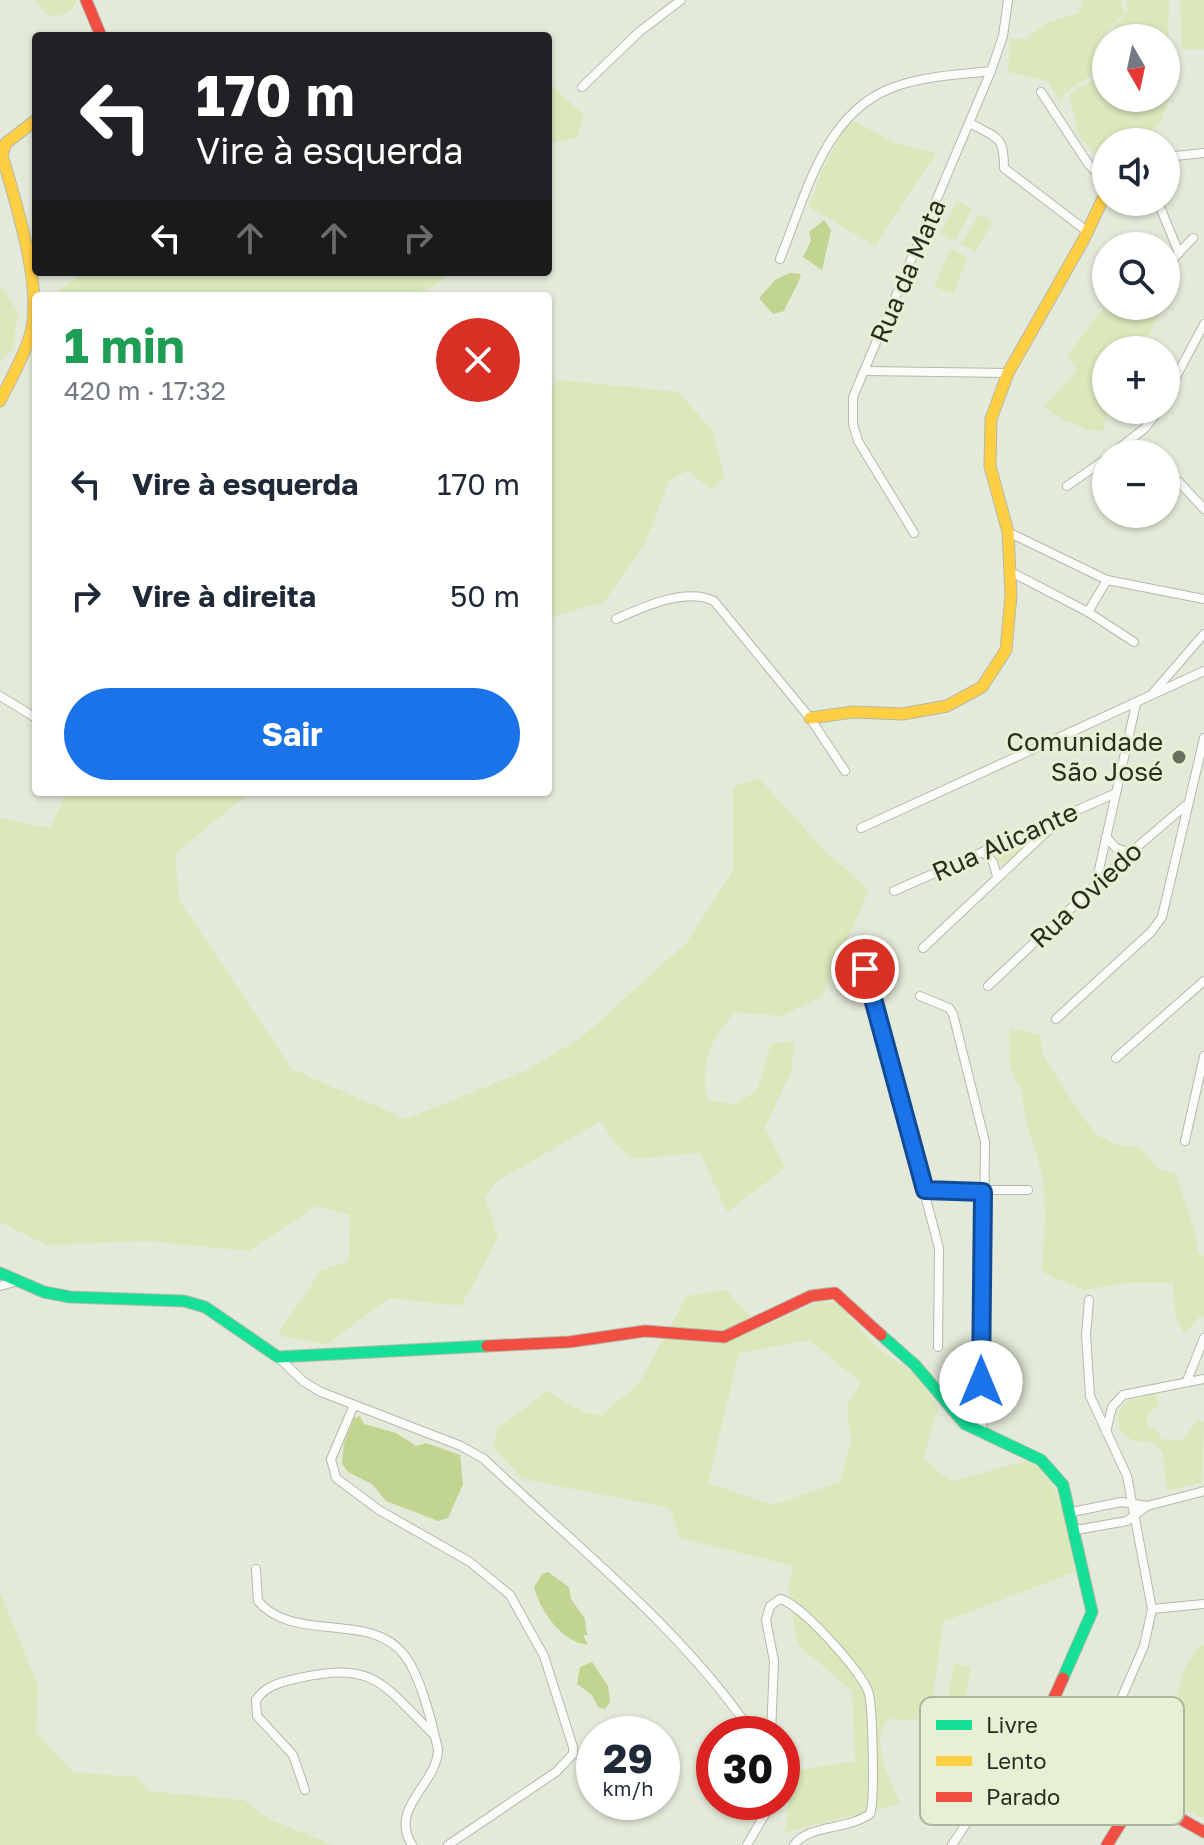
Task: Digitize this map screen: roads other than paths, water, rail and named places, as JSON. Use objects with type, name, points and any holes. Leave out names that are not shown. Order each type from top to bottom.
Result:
[{"type":"street","points":[[86,0],[99,32]]},
{"type":"street","points":[[582,87],[639,32],[681,0]]},
{"type":"street","name":"Rua da Mata","points":[[914,533],[866,456],[853,424],[853,397],[991,71],[1003,36],[1008,0]]},
{"type":"street","points":[[780,259],[813,177],[843,120],[860,104],[909,83],[991,71]]},
{"type":"street","points":[[1041,92],[1092,168]]},
{"type":"street","points":[[32,123],[12,137],[2,155],[28,244],[32,305]]},
{"type":"street","points":[[970,123],[1001,141],[1007,151],[1004,168],[1088,232]]},
{"type":"street","points":[[1180,156],[1204,153]]},
{"type":"street","points":[[810,718],[853,712],[924,712],[967,698],[982,687],[1009,644],[1011,572],[1008,532],[996,497],[989,440],[991,419],[1008,373],[1095,216]]},
{"type":"street","points":[[1180,252],[1193,238]]},
{"type":"street","points":[[1180,369],[1204,324]]},
{"type":"street","points":[[0,401],[30,337],[32,326]]},
{"type":"street","points":[[866,371],[1008,373]]},
{"type":"street","points":[[1130,440],[1148,424]]},
{"type":"street","points":[[1067,486],[1092,469]]},
{"type":"street","points":[[1180,483],[1204,509]]},
{"type":"street","points":[[1008,532],[1107,580],[1204,599]]},
{"type":"street","points":[[1011,572],[1088,612],[1134,642]]},
{"type":"street","points":[[1088,612],[1107,580]]},
{"type":"street","points":[[616,619],[669,599],[698,596],[714,601],[810,718],[845,771]]},
{"type":"street","points":[[1148,698],[1204,634]]},
{"type":"street","points":[[861,828],[1204,671]]},
{"type":"street","points":[[0,696],[32,716]]},
{"type":"street","points":[[1095,885],[1136,704]]},
{"type":"street","points":[[1056,1019],[1151,932],[1162,917],[1204,738]]},
{"type":"street","name":"Rua Alicante","points":[[894,891],[1116,793]]},
{"type":"street","name":"Rua Oviedo","points":[[988,986],[1130,853],[1186,806]]},
{"type":"street","points":[[923,948],[1063,817]]},
{"type":"street","points":[[1106,837],[1116,848],[1130,853]]},
{"type":"street","points":[[983,852],[993,862],[997,876]]},
{"type":"street","points":[[865,969],[941,1257],[938,1347]]},
{"type":"street","points":[[1116,1058],[1204,981]]},
{"type":"street","points":[[920,996],[949,1008],[953,1014],[984,1132],[982,1434]]},
{"type":"street","points":[[1185,1141],[1204,1056]]},
{"type":"street","points":[[925,1190],[1028,1190]]},
{"type":"street","points":[[0,1273],[15,1282],[70,1297],[184,1301],[222,1316],[278,1357],[304,1382],[354,1405],[461,1446],[484,1459],[665,1628],[724,1692],[741,1716]]},
{"type":"street","points":[[0,1286],[15,1282]]},
{"type":"street","points":[[278,1357],[569,1342],[645,1331],[724,1337],[811,1296],[835,1293],[915,1365],[965,1424],[1041,1460],[1063,1485],[1076,1530],[1091,1617],[1054,1697]]},
{"type":"street","points":[[1089,1300],[1088,1383],[1094,1408],[1127,1476],[1152,1609],[1144,1646],[1122,1697]]},
{"type":"street","points":[[1187,1381],[1204,1338]]},
{"type":"street","points":[[1106,1432],[1112,1407],[1123,1395],[1204,1379]]},
{"type":"street","points":[[354,1405],[331,1459],[336,1478],[379,1510],[481,1569],[510,1595],[544,1656],[573,1747],[573,1754],[556,1772],[448,1845]]},
{"type":"street","points":[[1076,1530],[1135,1517],[1147,1506],[1204,1491]]},
{"type":"street","points":[[1072,1512],[1132,1502],[1147,1506]]},
{"type":"street","points":[[256,1569],[258,1601],[268,1609],[297,1622],[355,1630],[382,1639],[405,1655],[435,1736],[437,1764],[407,1813],[407,1836],[412,1845]]},
{"type":"street","points":[[772,1716],[774,1661],[766,1620],[770,1606],[780,1599],[799,1607],[812,1621],[862,1679],[871,1704],[874,1791],[870,1814],[842,1828],[812,1831],[794,1845]]},
{"type":"street","points":[[1152,1609],[1204,1604]]},
{"type":"street","points":[[305,1790],[293,1755],[257,1716],[256,1700],[272,1685],[338,1671],[371,1677],[384,1684],[435,1736]]},
{"type":"street","points":[[747,1845],[762,1820]]},
{"type":"street","points":[[1184,1820],[1204,1832]]},
{"type":"street","points":[[952,1845],[965,1825]]},
{"type":"street","points":[[1107,1845],[1118,1825]]},
{"type":"place","name":"Comunidade São José","points":[[1179,757]]}]
